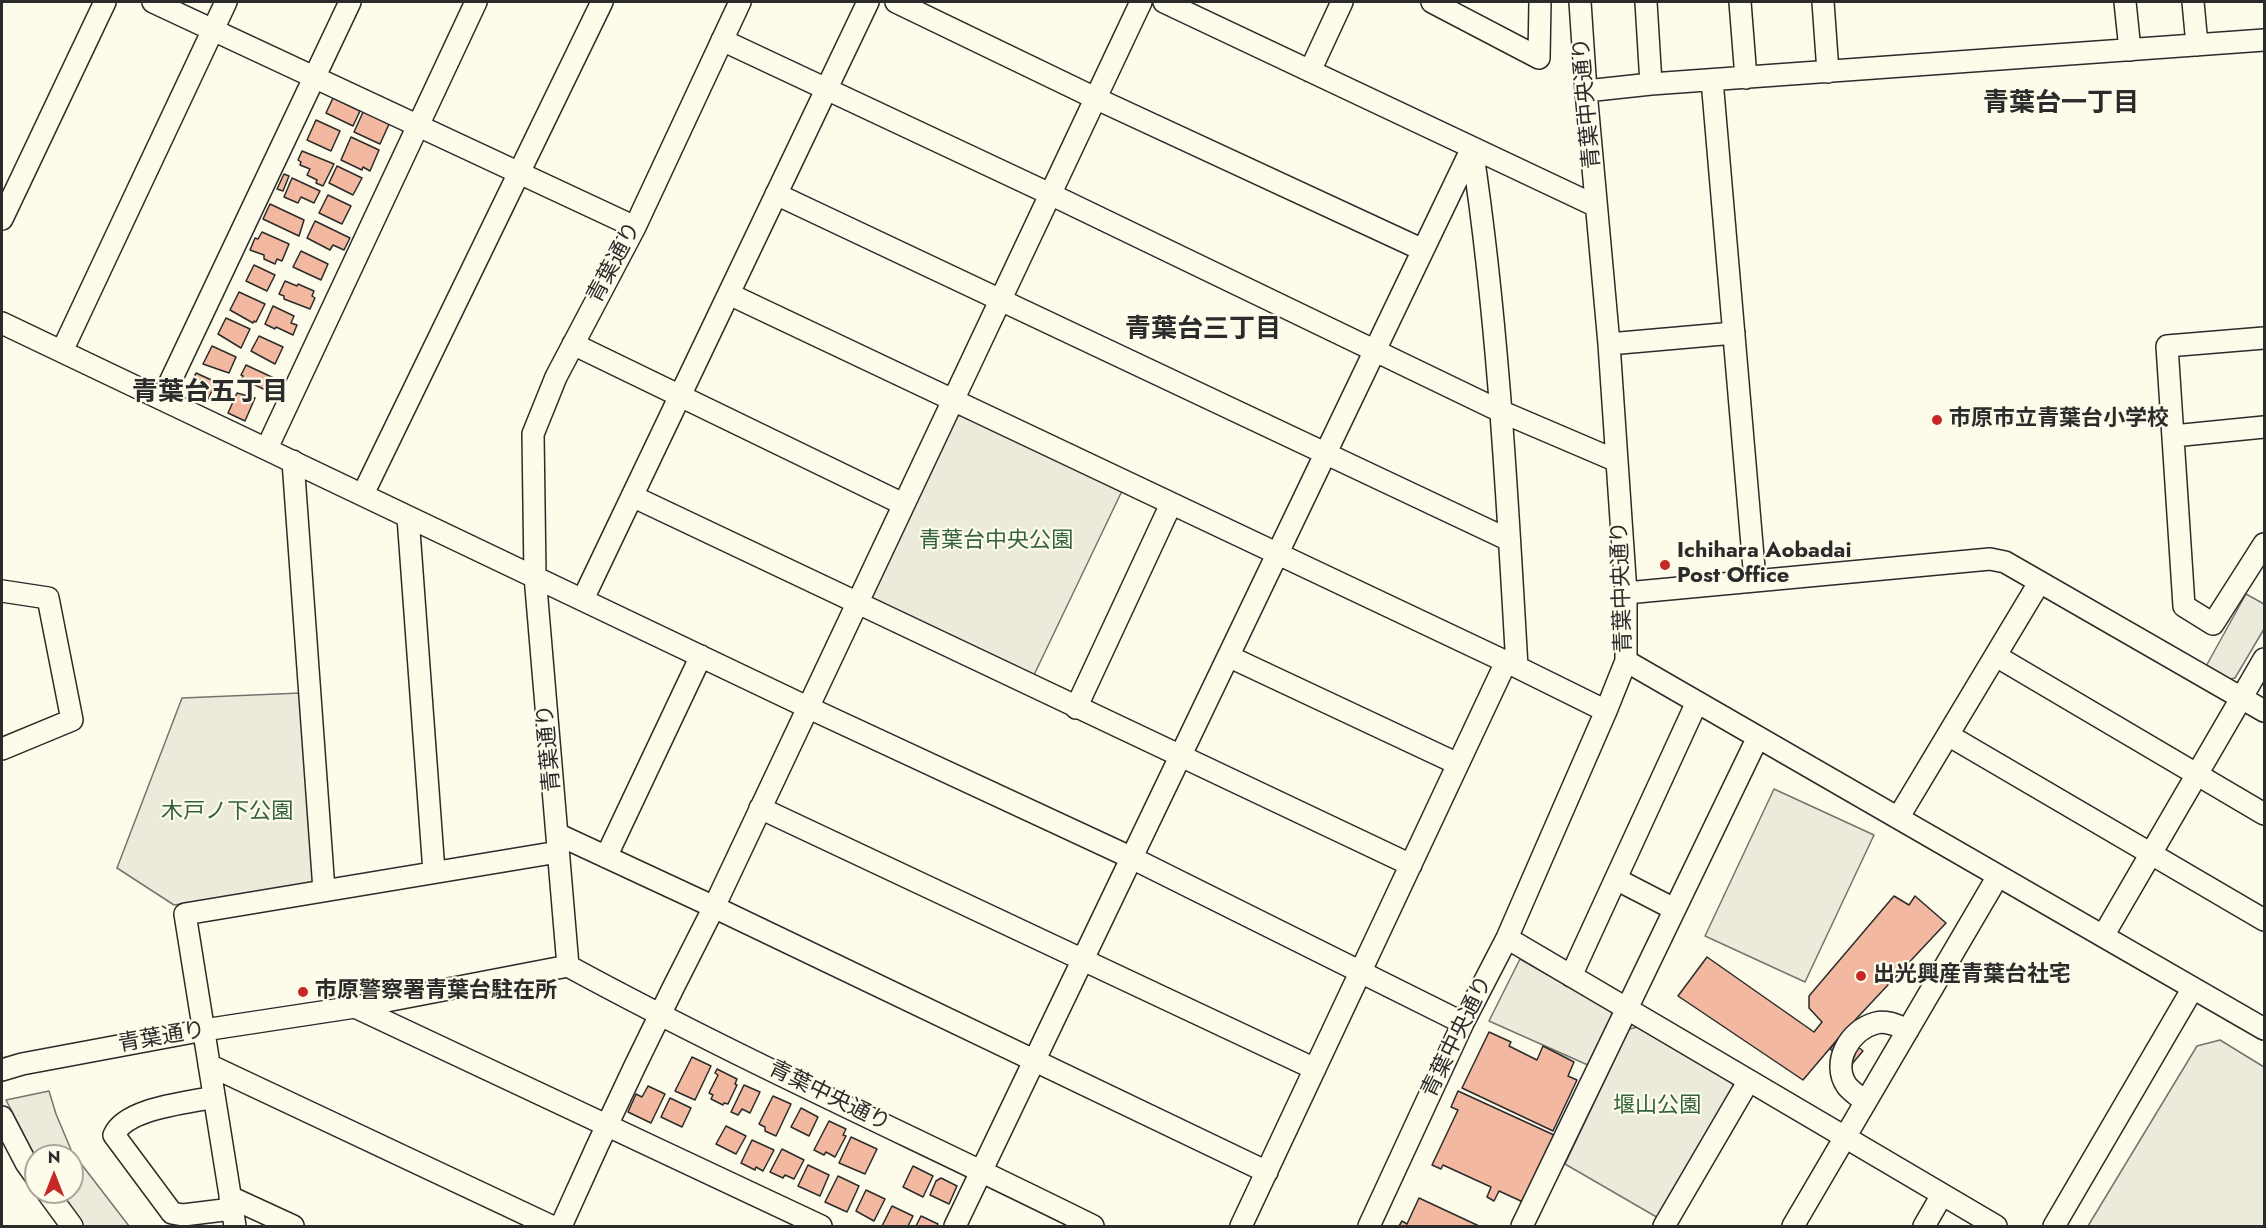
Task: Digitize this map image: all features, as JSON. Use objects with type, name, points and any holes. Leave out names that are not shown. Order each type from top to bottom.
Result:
[{"type":"street","points":[[2,219],[105,2]]},
{"type":"street","points":[[153,2],[635,227]]},
{"type":"street","points":[[62,351],[226,2]]},
{"type":"street","points":[[162,399],[350,2]]},
{"type":"street","points":[[267,448],[476,2]]},
{"type":"street","points":[[363,494],[602,2]]},
{"type":"street","name":"青葉通り","points":[[2,1070],[204,1030],[355,1007],[568,966],[536,576],[533,434],[556,377],[635,227],[740,2]]},
{"type":"street","points":[[583,599],[868,2]]},
{"type":"street","points":[[896,2],[1095,98],[1424,250]]},
{"type":"street","points":[[561,1227],[606,1124],[658,1015],[714,907],[1141,2]]},
{"type":"street","points":[[1164,2],[1596,206]]},
{"type":"street","points":[[1310,71],[1342,2]]},
{"type":"street","points":[[1432,2],[1539,57],[1540,2]]},
{"type":"street","name":"青葉中央通り","points":[[1369,1227],[1463,1023],[1507,938],[1626,661],[1626,593],[1609,344],[1580,2]]},
{"type":"street","points":[[1646,2],[1652,84]]},
{"type":"street","points":[[1740,2],[1746,78]]},
{"type":"street","points":[[1823,2],[1828,72]]},
{"type":"street","points":[[2125,2],[2130,50]]},
{"type":"street","points":[[2193,2],[2197,45]]},
{"type":"street","points":[[722,40],[1050,194],[1500,411],[1617,461]]},
{"type":"street","points":[[1586,92],[1652,84],[2265,40]]},
{"type":"street","points":[[1712,80],[1755,580]]},
{"type":"street","points":[[955,1227],[1279,555],[1472,147]]},
{"type":"street","points":[[1241,1227],[1458,764],[1512,664],[1509,540],[1500,411],[1481,206],[1472,147]]},
{"type":"street","points":[[776,194],[1509,540]]},
{"type":"street","points":[[729,294],[1512,664],[1606,711]]},
{"type":"street","points":[[2,323],[807,707],[1132,858],[1463,1023]]},
{"type":"street","points":[[1609,344],[1734,333]]},
{"type":"street","points":[[2265,338],[2167,346],[2184,606],[2213,624],[2265,544]]},
{"type":"street","points":[[573,344],[903,504]]},
{"type":"street","points":[[2173,436],[2265,427]]},
{"type":"street","points":[[293,461],[324,890]]},
{"type":"street","points":[[632,496],[1411,865]]},
{"type":"street","points":[[1076,708],[1171,504]]},
{"type":"street","points":[[408,517],[434,872]]},
{"type":"street","points":[[1626,593],[1990,560],[2005,562],[2265,711]]},
{"type":"street","points":[[1898,818],[2039,583]]},
{"type":"street","points":[[2,591],[48,598],[72,720],[2,750]]},
{"type":"street","points":[[606,857],[701,656]]},
{"type":"street","points":[[1996,656],[2265,814]]},
{"type":"street","points":[[1230,657],[1458,764]]},
{"type":"street","points":[[2103,936],[2265,659]]},
{"type":"street","points":[[1626,661],[2265,1029]]},
{"type":"street","points":[[1571,976],[1697,702]]},
{"type":"street","points":[[1948,735],[2265,920]]},
{"type":"street","points":[[1522,1227],[1758,737]]},
{"type":"street","points":[[760,808],[1315,1069]]},
{"type":"street","points":[[232,1211],[185,914],[434,872],[557,843],[606,857],[714,907],[1267,1172]]},
{"type":"street","points":[[1793,1227],[1998,876]]},
{"type":"street","points":[[1616,879],[1674,909]]},
{"type":"street","points":[[1507,938],[1996,1227]]},
{"type":"street","name":"青葉中央通り","points":[[568,966],[658,1015],[1093,1227]]},
{"type":"street","points":[[2054,1227],[2193,988]]},
{"type":"street","points":[[355,1007],[821,1227]]},
{"type":"street","points":[[1865,1102],[1848,1087],[1839,1067],[1846,1045],[1861,1030],[1877,1023],[1894,1024],[1908,1030]]},
{"type":"street","points":[[209,1065],[551,1227]]},
{"type":"street","points":[[1664,1227],[1748,1082]]},
{"type":"street","points":[[214,1097],[143,1112],[117,1127],[114,1135],[172,1213],[183,1215],[232,1211],[293,1227]]},
{"type":"street","points":[[2,1116],[24,1159]]},
{"type":"street","points":[[1924,1227],[1942,1195]]},
{"type":"street","points":[[56,1204],[72,1227]]},
{"type":"green space","name":"青葉台中央公園","points":[[962,415],[1122,491],[1033,677],[874,604],[870,593],[954,417]]},
{"type":"green space","name":"木戸ノ下公園","points":[[301,693],[316,875],[311,886],[174,905],[117,868],[182,698]]},
{"type":"green space","name":"堰山公園","points":[[1638,1027],[1732,1081],[1734,1092],[1660,1219],[1565,1164],[1629,1029]]},
{"type":"green space","points":[[49,1091],[69,1144],[29,1144],[6,1100]]},
{"type":"green space","points":[[84,1168],[129,1226],[80,1226],[65,1204],[84,1204]]},
{"type":"shaded area","points":[[2246,594],[2264,604],[2264,629],[2235,678],[2225,680],[2205,668]]},
{"type":"shaded area","points":[[1774,789],[1874,835],[1805,982],[1705,936]]},
{"type":"shaded area","points":[[1520,959],[1611,1011],[1613,1018],[1590,1066],[1489,1021]]},
{"type":"shaded area","points":[[2220,1040],[2264,1067],[2264,1226],[2088,1226],[2197,1046]]},
{"type":"building","points":[[333,98],[360,111],[353,126],[326,113]]},
{"type":"building","points":[[364,110],[390,122],[380,144],[354,132]]},
{"type":"building","points":[[316,120],[340,131],[331,151],[307,140]]},
{"type":"building","points":[[351,137],[379,150],[370,171],[363,167],[362,170],[341,160]]},
{"type":"building","points":[[302,151],[334,164],[323,186],[307,175],[310,169],[300,165],[301,162],[298,160]]},
{"type":"building","points":[[337,166],[362,178],[353,195],[329,183]]},
{"type":"building","points":[[284,174],[289,176],[283,191],[277,189]]},
{"type":"building","points":[[292,178],[320,191],[314,203],[301,197],[298,203],[284,197]]},
{"type":"building","points":[[328,195],[351,206],[342,224],[319,213]]},
{"type":"building","points":[[270,204],[304,220],[299,236],[263,219]]},
{"type":"building","points":[[315,221],[350,238],[344,250],[333,245],[330,250],[307,238]]},
{"type":"building","points":[[262,232],[289,244],[282,261],[277,259],[275,264],[264,259],[264,255],[250,250],[255,238],[258,239]]},
{"type":"building","points":[[301,251],[328,264],[321,280],[293,267]]},
{"type":"building","points":[[254,265],[275,275],[267,291],[246,281]]},
{"type":"building","points":[[285,281],[314,291],[312,296],[315,298],[310,309],[284,299],[284,296],[279,294]]},
{"type":"building","points":[[239,292],[265,304],[256,322],[253,323],[230,310]]},
{"type":"building","points":[[273,306],[294,316],[291,323],[297,325],[293,335],[265,324]]},
{"type":"building","points":[[226,318],[250,329],[241,348],[218,334]]},
{"type":"building","points":[[259,336],[283,347],[275,364],[251,351]]},
{"type":"building","points":[[212,346],[236,357],[229,373],[203,364]]},
{"type":"building","points":[[246,365],[276,379],[270,392],[242,379],[241,375]]},
{"type":"building","points":[[196,373],[216,382],[208,399],[188,390]]},
{"type":"building","points":[[237,393],[255,398],[245,421],[228,413]]},
{"type":"building","name":"出光興産青葉台社宅","points":[[1894,896],[1909,905],[1915,896],[1946,923],[1842,1034],[1803,1080],[1678,996],[1707,957],[1814,1032],[1822,1022],[1809,1008],[1809,996]]},
{"type":"building","points":[[1489,1032],[1511,1042],[1509,1046],[1537,1060],[1543,1046],[1574,1062],[1568,1076],[1577,1080],[1553,1131],[1462,1088]]},
{"type":"building","points":[[1842,1034],[1863,1051],[1851,1065],[1830,1049]]},
{"type":"building","points":[[692,1057],[711,1066],[695,1100],[675,1091]]},
{"type":"building","points":[[717,1069],[737,1079],[735,1084],[737,1085],[728,1104],[723,1105],[711,1099],[713,1095],[709,1093],[718,1075],[715,1073]]},
{"type":"building","points":[[744,1085],[760,1092],[750,1113],[742,1109],[738,1115],[731,1112]]},
{"type":"building","points":[[648,1086],[665,1094],[651,1123],[628,1112],[636,1094],[642,1097]]},
{"type":"building","points":[[1458,1091],[1554,1135],[1523,1202],[1499,1191],[1494,1201],[1487,1197],[1491,1187],[1443,1165],[1441,1169],[1432,1165],[1458,1110],[1451,1107]]},
{"type":"building","points":[[773,1096],[791,1104],[776,1136],[765,1131],[765,1127],[759,1124]]},
{"type":"building","points":[[670,1098],[691,1108],[682,1127],[661,1117]]},
{"type":"building","points":[[801,1108],[818,1117],[809,1136],[791,1127]]},
{"type":"building","points":[[829,1121],[846,1129],[843,1135],[846,1136],[835,1157],[826,1152],[824,1155],[814,1150]]},
{"type":"building","points":[[726,1126],[746,1136],[736,1154],[716,1144]]},
{"type":"building","points":[[851,1137],[877,1149],[865,1174],[839,1163]]},
{"type":"building","points":[[752,1140],[774,1150],[763,1171],[741,1163]]},
{"type":"building","points":[[782,1149],[804,1160],[794,1179],[785,1175],[783,1178],[770,1172]]},
{"type":"building","points":[[808,1165],[829,1175],[820,1196],[798,1186]]},
{"type":"building","points":[[913,1166],[933,1176],[923,1197],[903,1187]]},
{"type":"building","points":[[838,1176],[859,1186],[847,1212],[825,1202]]},
{"type":"building","points":[[941,1178],[957,1186],[949,1204],[930,1195],[936,1181]]},
{"type":"building","points":[[866,1190],[885,1199],[874,1221],[856,1211]]},
{"type":"building","points":[[1419,1198],[1479,1226],[1399,1226],[1402,1221],[1407,1224]]},
{"type":"building","points":[[892,1206],[913,1216],[908,1226],[882,1226]]},
{"type":"building","points":[[921,1216],[938,1224],[937,1226],[916,1226]]},
{"type":"place","name":"市原市立青葉台小学校","points":[[1937,420]]},
{"type":"place","name":"Ichihara Aobadai Post Office","points":[[1665,565]]},
{"type":"place","name":"出光興産青葉台社宅","points":[[1861,976]]},
{"type":"place","name":"市原警察署青葉台駐在所","points":[[303,992]]},
{"type":"district","name":"青葉台一丁目","points":[[2061,105]]},
{"type":"district","name":"青葉台三丁目","points":[[1203,331]]},
{"type":"district","name":"青葉台五丁目","points":[[210,394]]}]
